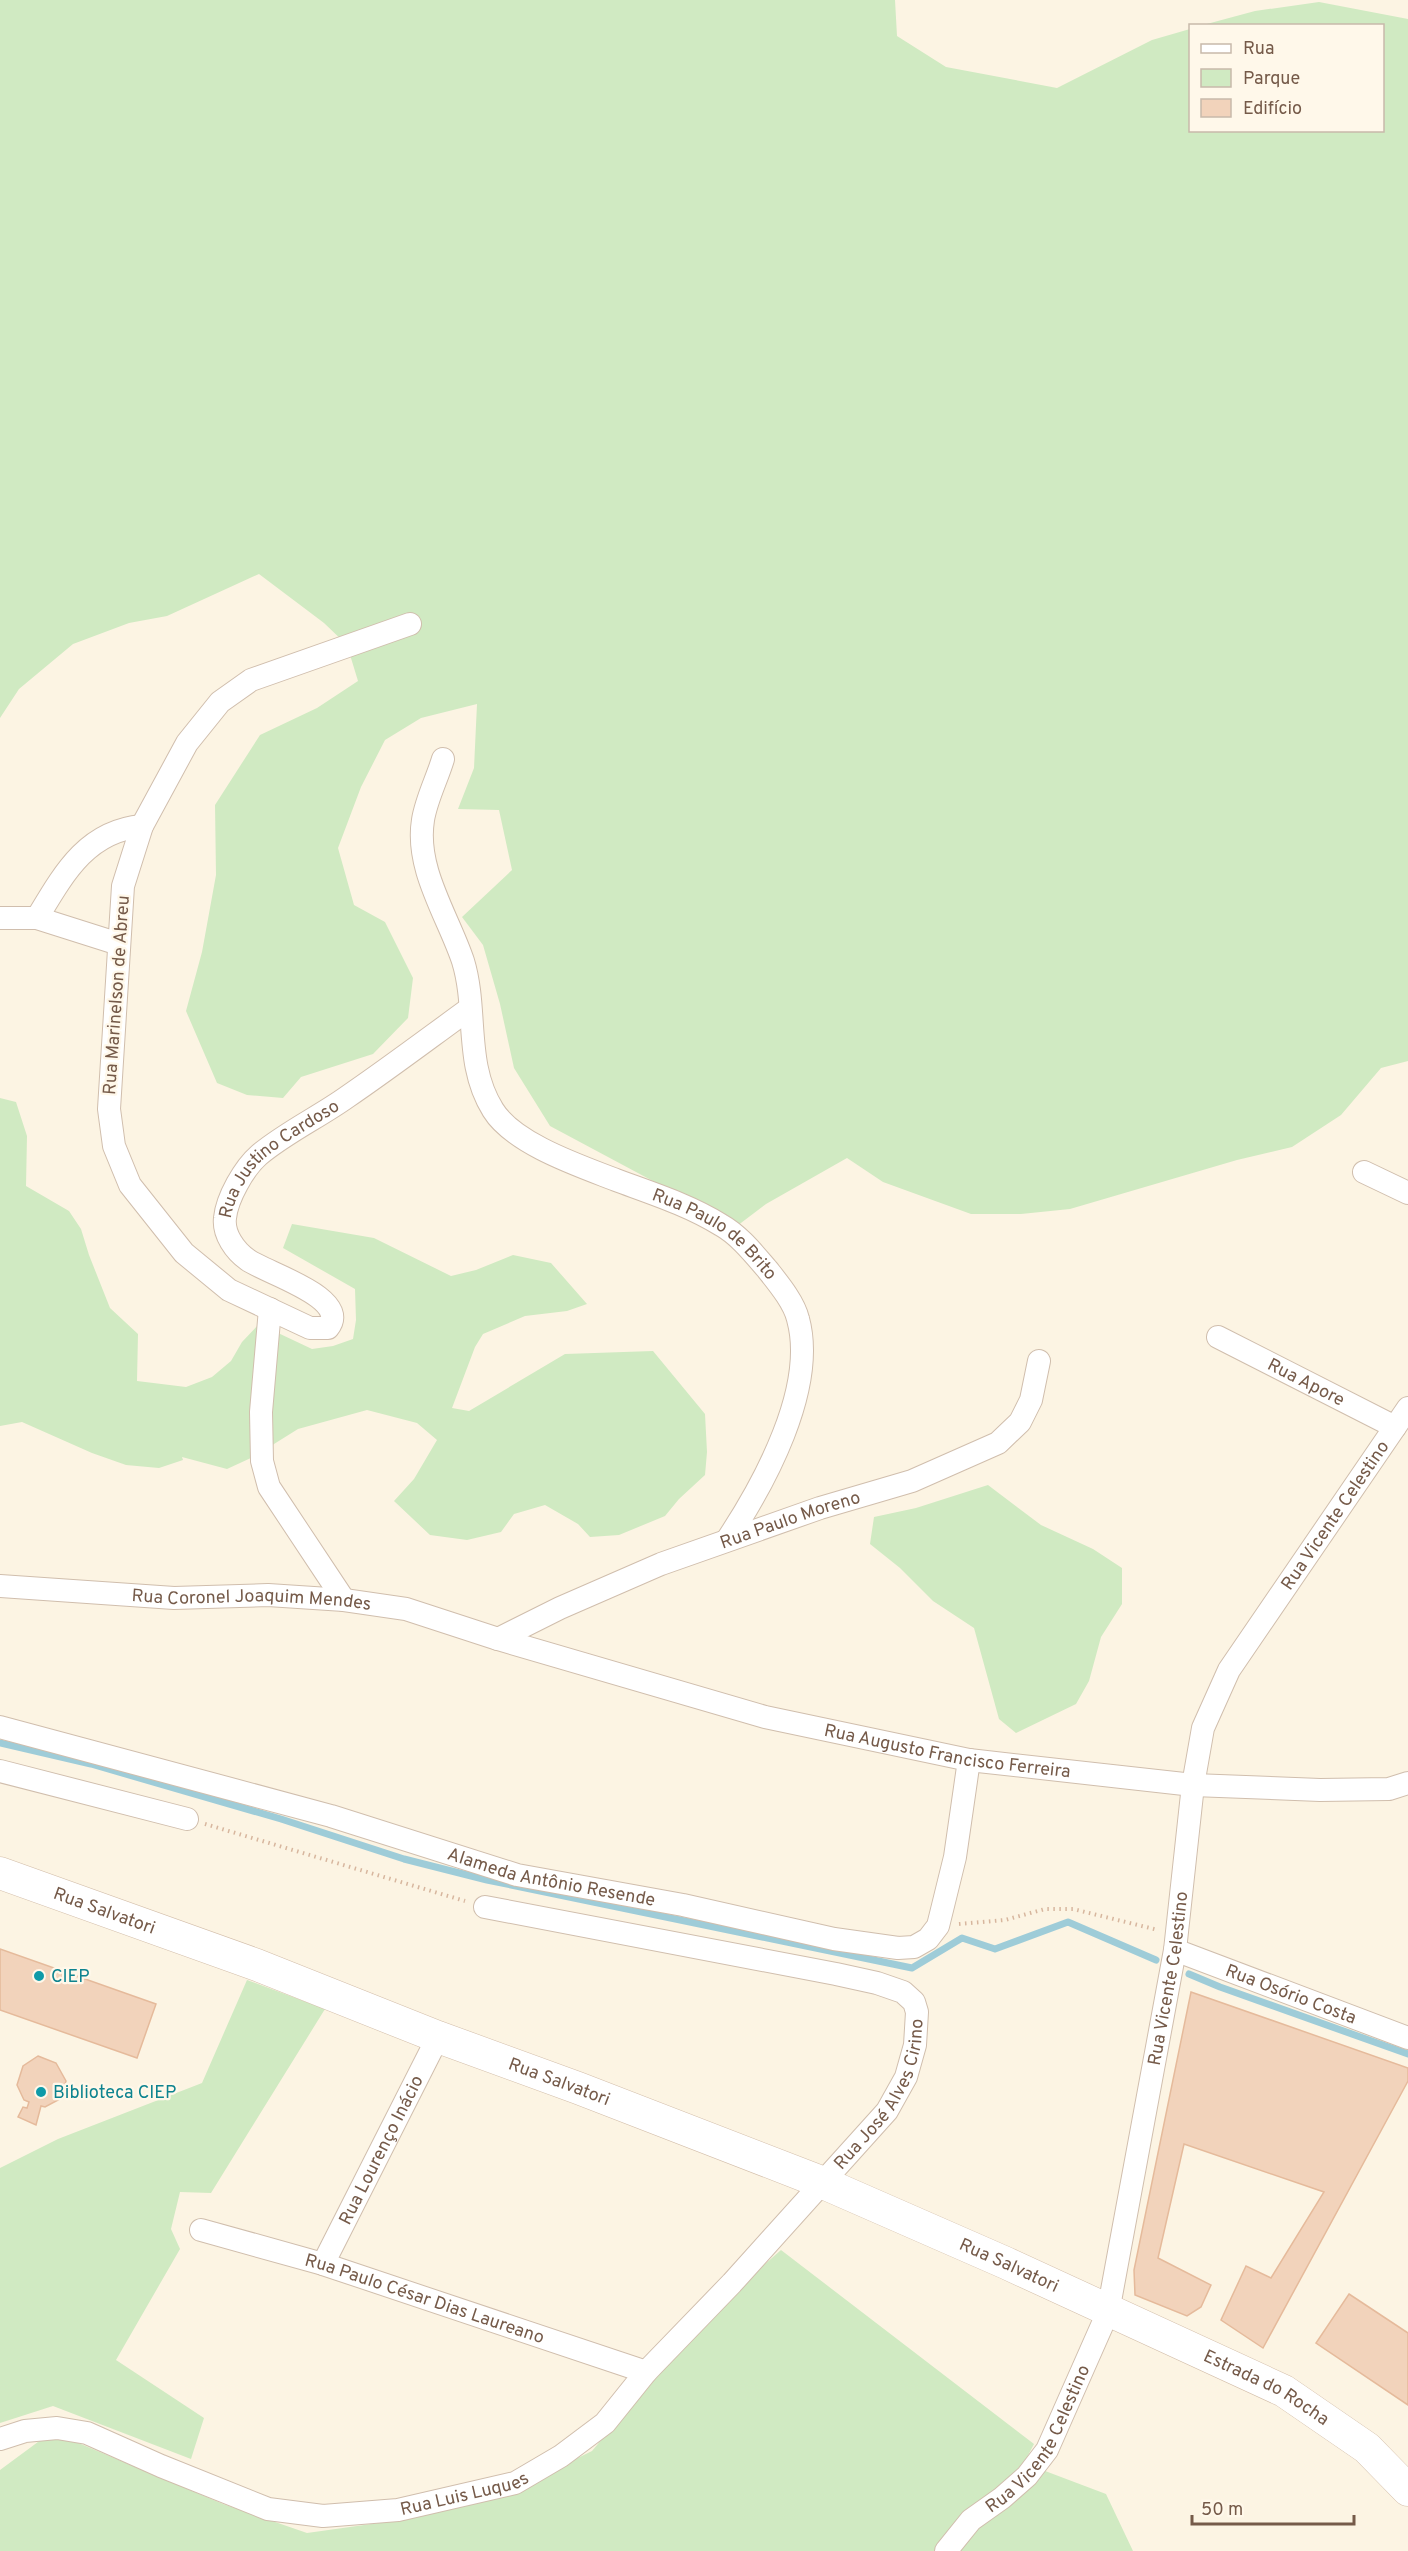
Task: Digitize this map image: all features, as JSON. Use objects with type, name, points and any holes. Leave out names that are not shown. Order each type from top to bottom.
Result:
[{"type":"street","name":"Rua Marinelson de Abreu","points":[[332,1322],[328,1328],[309,1328],[229,1290],[183,1254],[130,1185],[114,1146],[109,1109],[123,886],[142,826],[187,743],[220,702],[251,680],[410,624]]},
{"type":"street","points":[[443,759],[423,819],[421,847],[429,879],[454,933],[466,973],[469,1009]]},
{"type":"street","points":[[38,918],[55,888],[78,857],[102,836],[127,827],[142,826]]},
{"type":"street","points":[[0,918],[38,918],[118,944]]},
{"type":"street","name":"Rua Justino Cardoso","points":[[332,1322],[333,1314],[330,1306],[308,1290],[247,1259],[228,1238],[225,1220],[230,1194],[258,1156],[348,1097],[469,1009]]},
{"type":"street","name":"Rua Paulo de Brito","points":[[469,1009],[476,1071],[493,1112],[510,1128],[519,1136],[563,1160],[671,1201],[722,1225],[754,1253],[779,1284],[798,1317],[804,1350],[797,1392],[775,1453],[754,1498],[727,1540]]},
{"type":"street","points":[[1364,1172],[1408,1193]]},
{"type":"street","points":[[270,1309],[261,1412],[262,1461],[269,1487],[345,1600]]},
{"type":"street","name":"Rua Apore","points":[[1218,1337],[1395,1427]]},
{"type":"street","name":"Rua Paulo Moreno","points":[[498,1639],[560,1608],[662,1564],[727,1540],[912,1480],[998,1443],[1020,1422],[1031,1400],[1039,1361]]},
{"type":"street","name":"Rua Vicente Celestino","points":[[946,2551],[971,2520],[1002,2498],[1027,2476],[1047,2450],[1108,2312],[1176,1942],[1193,1785],[1203,1728],[1229,1670],[1408,1408]]},
{"type":"street","name":"Rua Coronel Joaquim Mendes","points":[[0,1586],[174,1598],[268,1595],[345,1600],[406,1609],[498,1639]]},
{"type":"street","name":"Rua Augusto Francisco Ferreira","points":[[498,1639],[765,1717],[969,1760],[1193,1785],[1320,1790],[1389,1789],[1408,1783]]},
{"type":"street","name":"Alameda Antônio Resende","points":[[0,1726],[331,1816],[517,1875],[683,1905],[834,1940],[885,1948],[914,1947],[928,1939],[938,1926]]},
{"type":"street","points":[[938,1926],[955,1857],[969,1760]]},
{"type":"street","points":[[0,1771],[187,1819]]},
{"type":"street","name":"Rua Salvatori","points":[[0,1873],[257,1965],[438,2037],[589,2092],[821,2182],[1006,2263],[1108,2312]]},
{"type":"street","name":"Rua José Alves Cirino","points":[[485,1907],[877,1983],[903,1992],[914,2002],[917,2012],[915,2045],[906,2077],[887,2111],[821,2182]]},
{"type":"street","name":"Rua Osório Costa","points":[[1176,1942],[1408,2038]]},
{"type":"street","name":"Rua Lourenço Inácio","points":[[323,2264],[438,2037]]},
{"type":"street","name":"Rua Luis Luques","points":[[0,2439],[25,2431],[57,2428],[87,2433],[268,2509],[323,2516],[398,2510],[515,2483],[561,2456],[605,2423],[646,2372],[732,2283],[821,2182]]},
{"type":"street","name":"Rua Paulo César Dias Laureano","points":[[201,2229],[323,2264],[646,2372]]},
{"type":"street","name":"Estrada do Rocha","points":[[1108,2312],[1284,2391],[1367,2448],[1408,2490]]},
{"type":"path","points":[[187,1819],[485,1907]]},
{"type":"path","points":[[938,1926],[1005,1920],[1045,1909],[1073,1909],[1176,1942]]},
{"type":"green space","points":[[0,0],[895,0],[897,36],[946,67],[1057,88],[1152,40],[1189,29],[1189,132],[1384,132],[1384,24],[1207,24],[1255,11],[1319,2],[1408,19],[1408,1061],[1381,1068],[1341,1115],[1292,1147],[1237,1160],[1070,1209],[1021,1214],[971,1214],[883,1182],[847,1158],[766,1204],[737,1226],[550,1126],[514,1068],[500,1004],[483,945],[462,917],[512,870],[499,810],[458,809],[474,768],[477,704],[421,718],[385,740],[361,787],[338,848],[354,905],[385,922],[413,978],[408,1018],[373,1054],[301,1077],[283,1098],[247,1095],[217,1083],[186,1011],[202,952],[216,875],[215,805],[260,735],[317,708],[358,681],[347,645],[324,623],[259,574],[167,616],[129,623],[73,644],[19,689],[0,718]]},
{"type":"green space","points":[[0,1098],[16,1102],[27,1136],[26,1186],[69,1211],[81,1229],[110,1308],[138,1334],[137,1381],[186,1387],[212,1377],[231,1361],[242,1342],[259,1324],[312,1349],[333,1346],[353,1339],[356,1320],[355,1289],[283,1248],[292,1224],[374,1238],[451,1276],[476,1270],[513,1255],[551,1263],[587,1304],[567,1311],[525,1316],[483,1334],[475,1347],[452,1408],[469,1411],[565,1354],[653,1351],[705,1414],[707,1452],[705,1475],[679,1499],[665,1516],[619,1535],[590,1537],[578,1524],[545,1505],[514,1514],[501,1532],[467,1540],[430,1535],[394,1501],[414,1479],[437,1440],[417,1423],[367,1410],[298,1429],[253,1457],[227,1469],[182,1457],[183,1460],[159,1468],[126,1465],[92,1453],[22,1422],[0,1426]]},
{"type":"green space","points":[[988,1485],[1041,1525],[1093,1549],[1122,1568],[1122,1604],[1101,1637],[1089,1681],[1076,1704],[1016,1733],[999,1719],[974,1628],[933,1601],[900,1568],[870,1544],[874,1517],[916,1508]]},
{"type":"green space","points":[[247,1980],[325,2009],[211,2193],[180,2192],[171,2229],[180,2249],[116,2360],[204,2418],[191,2459],[53,2406],[0,2423],[0,2168],[58,2139],[202,2083]]},
{"type":"green space","points":[[781,2250],[1034,2444],[1024,2463],[1106,2494],[1133,2551],[0,2551],[0,2470],[42,2439],[69,2439],[223,2504],[307,2533],[407,2519],[498,2497],[592,2451],[701,2321]]},
{"type":"building","name":"CIEP","points":[[0,1949],[156,2004],[137,2058],[0,2010]]},
{"type":"building","points":[[1191,1992],[1408,2068],[1408,2081],[1263,2348],[1221,2320],[1246,2266],[1271,2278],[1324,2192],[1184,2144],[1158,2258],[1211,2285],[1201,2307],[1187,2316],[1135,2295],[1134,2270]]},
{"type":"building","name":"Biblioteca CIEP","points":[[38,2056],[56,2063],[66,2081],[60,2099],[45,2107],[41,2106],[36,2125],[18,2117],[23,2107],[27,2108],[29,2102],[24,2100],[17,2085],[23,2066]]},
{"type":"building","points":[[1349,2294],[1408,2333],[1408,2405],[1316,2343]]},
{"type":"waterway","points":[[0,1743],[91,1764],[281,1819],[404,1859],[487,1880],[912,1968],[962,1938],[995,1949],[1068,1922],[1156,1960]]},
{"type":"waterway","points":[[1189,1974],[1408,2054]]},
{"type":"place","name":"CIEP","points":[[39,1976]]},
{"type":"place","name":"Biblioteca CIEP","points":[[41,2092]]}]
